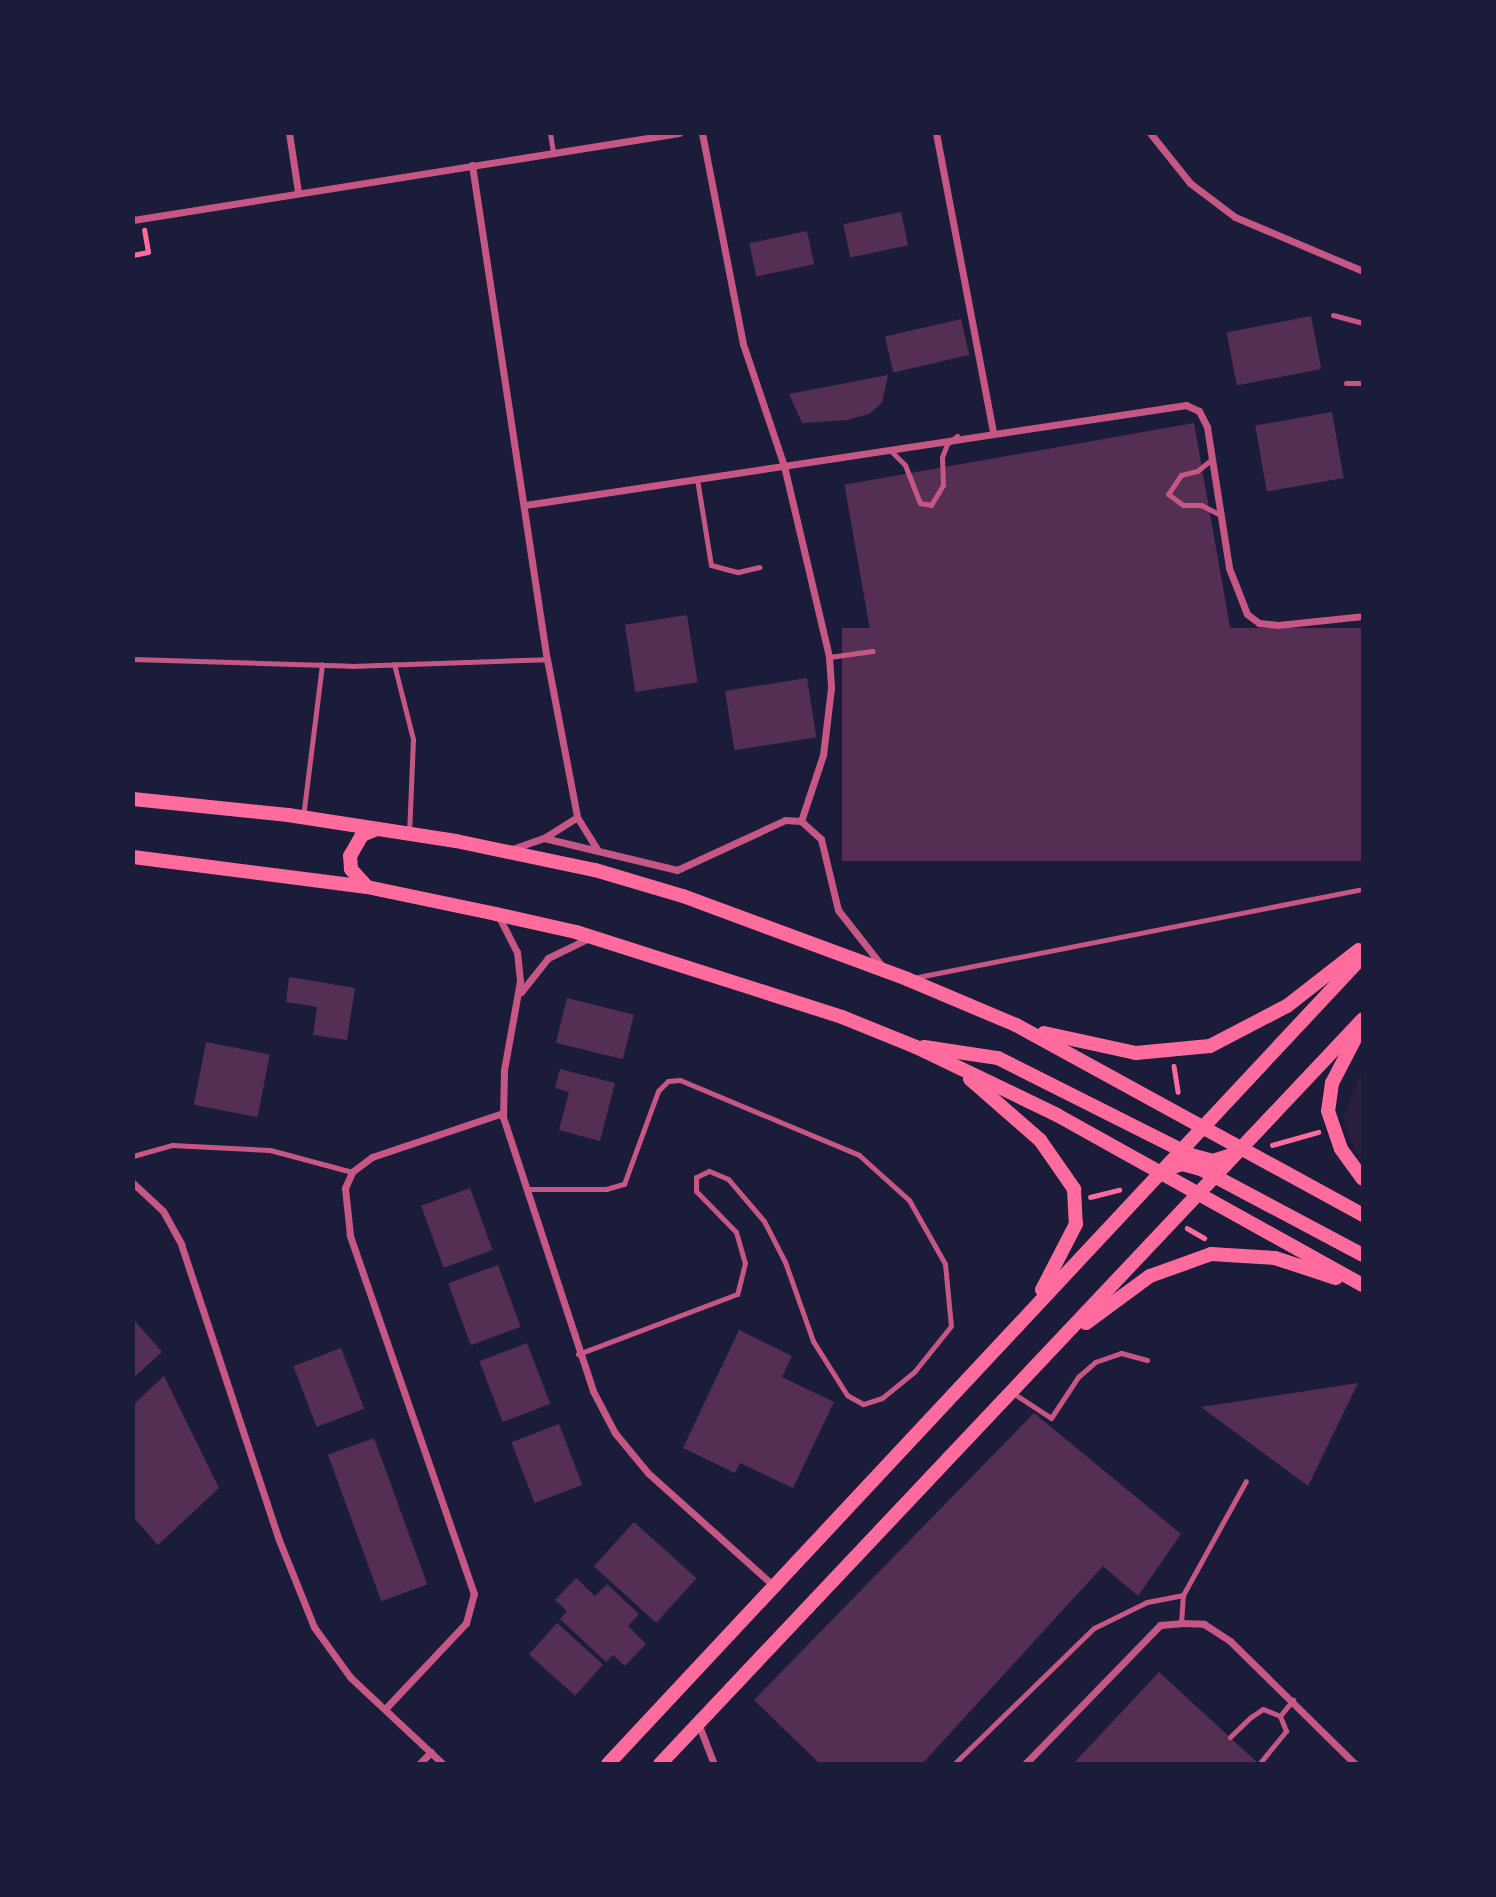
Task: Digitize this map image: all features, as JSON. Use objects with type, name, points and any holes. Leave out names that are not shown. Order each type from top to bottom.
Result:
[{"type":"main road","points":[[133,799],[303,817],[508,850],[595,870],[683,896],[907,979],[1016,1025],[1363,1215]]},
{"type":"main road","points":[[367,887],[351,869],[354,844],[362,835],[385,829]]},
{"type":"main road","points":[[133,857],[367,887],[496,914],[591,937],[842,1017],[916,1046],[1056,1115],[1363,1287]]},
{"type":"main road","points":[[1016,1025],[1116,1050],[1171,1053],[1210,1046],[1266,1020],[1363,947]]},
{"type":"main road","points":[[608,1764],[1363,957]]},
{"type":"main road","points":[[1363,1021],[1332,1083],[1327,1102],[1331,1128],[1363,1179]]},
{"type":"main road","points":[[660,1764],[1363,1021]]},
{"type":"main road","points":[[916,1046],[998,1058],[1181,1151],[1213,1161],[1242,1147]]},
{"type":"main road","points":[[940,1058],[1008,1108],[1040,1140],[1070,1180],[1076,1201],[1071,1239],[1020,1324]]},
{"type":"main road","points":[[1160,1173],[1187,1164],[1363,1255]]},
{"type":"main road","points":[[1038,1362],[1140,1282],[1199,1256],[1223,1253],[1275,1258],[1363,1287]]},
{"type":"street","points":[[289,133],[298,192]]},
{"type":"street","points":[[133,220],[679,133]]},
{"type":"street","points":[[702,133],[743,344],[784,466],[829,657],[827,730],[801,821]]},
{"type":"street","points":[[936,133],[993,431]]},
{"type":"street","points":[[1150,133],[1189,183],[1235,217],[1363,271]]},
{"type":"street","points":[[472,165],[547,659],[577,817],[598,850]]},
{"type":"street","points":[[524,505],[784,466],[957,436],[1186,404],[1205,421],[1236,593],[1253,620],[1278,625],[1363,616]]},
{"type":"street","points":[[508,850],[544,838],[577,817]]},
{"type":"street","points":[[544,838],[677,870],[785,820],[801,821],[821,839],[838,910],[886,971]]},
{"type":"street","points":[[496,914],[517,953],[519,996],[504,1070],[503,1113],[578,1354],[604,1413],[627,1449],[774,1586]]},
{"type":"street","points":[[519,996],[548,958],[591,937]]},
{"type":"street","points":[[385,1709],[466,1623],[474,1594],[347,1225],[344,1199],[352,1172],[385,1151],[503,1113]]},
{"type":"street","points":[[133,1183],[163,1211],[181,1244],[305,1608],[326,1647],[385,1709],[443,1764]]},
{"type":"street","points":[[1025,1764],[1160,1625],[1181,1623],[1204,1624],[1230,1642],[1293,1700],[1355,1764]]},
{"type":"street","points":[[698,1722],[714,1764]]},
{"type":"street","points":[[419,1764],[430,1752]]},
{"type":"lane","points":[[550,133],[553,152]]},
{"type":"lane","points":[[1333,315],[1363,323]]},
{"type":"lane","points":[[1346,383],[1363,383]]},
{"type":"lane","points":[[886,447],[898,454],[920,503],[931,505],[943,485],[944,451],[957,436]]},
{"type":"lane","points":[[1212,459],[1197,471],[1181,475],[1168,494],[1183,505],[1201,505],[1221,514]]},
{"type":"lane","points":[[697,479],[710,565],[738,572],[759,567]]},
{"type":"lane","points":[[829,657],[873,651]]},
{"type":"lane","points":[[133,659],[394,664],[547,659]]},
{"type":"lane","points":[[303,817],[322,664]]},
{"type":"lane","points":[[394,664],[413,739],[409,833]]},
{"type":"lane","points":[[907,979],[1363,889]]},
{"type":"lane","points":[[526,1189],[606,1189],[624,1184],[658,1091],[668,1081],[680,1080],[859,1155],[909,1200],[944,1264],[951,1326],[914,1372],[882,1398],[863,1404],[847,1395],[813,1341],[785,1262],[764,1222],[727,1179],[709,1171],[696,1177],[696,1191],[736,1232],[745,1263],[737,1294],[578,1354]]},
{"type":"lane","points":[[133,1156],[172,1145],[270,1150],[352,1172]]},
{"type":"lane","points":[[1011,1391],[1051,1419],[1078,1377],[1095,1362],[1121,1353],[1147,1360]]},
{"type":"lane","points":[[1181,1623],[1183,1595],[1246,1481]]},
{"type":"lane","points":[[954,1764],[1094,1628],[1147,1602],[1183,1595]]},
{"type":"lane","points":[[1280,1716],[1293,1700]]},
{"type":"lane","points":[[1230,1737],[1263,1709],[1280,1716],[1286,1731],[1259,1764]]},
{"type":"path","points":[[133,255],[148,252]]},
{"type":"path","points":[[1171,1053],[1178,1094]]},
{"type":"path","points":[[1271,1145],[1331,1128]]},
{"type":"path","points":[[1076,1201],[1122,1190]]},
{"type":"shaded area","points":[[1363,1067],[1363,1163],[1349,1139],[1343,1117]]},
{"type":"building","points":[[901,212],[908,245],[850,258],[843,224]]},
{"type":"building","points":[[807,231],[814,264],[756,277],[749,243]]},
{"type":"building","points":[[1311,316],[1321,369],[1237,385],[1227,332]]},
{"type":"building","points":[[961,319],[969,355],[893,373],[885,337]]},
{"type":"building","points":[[888,375],[882,403],[869,414],[847,420],[802,423],[789,394]]},
{"type":"building","points":[[1332,412],[1344,478],[1267,492],[1255,426]]},
{"type":"building","points":[[1194,423],[1231,634],[882,695],[844,485]]},
{"type":"building","points":[[687,615],[698,682],[635,692],[625,625]]},
{"type":"building","points":[[842,628],[1363,628],[1363,861],[842,861]]},
{"type":"building","points":[[807,678],[816,737],[734,750],[725,691]]},
{"type":"building","points":[[289,977],[355,988],[347,1040],[313,1035],[317,1007],[286,1002]]},
{"type":"building","points":[[567,998],[634,1015],[623,1059],[556,1043]]},
{"type":"building","points":[[206,1042],[270,1054],[258,1117],[194,1105]]},
{"type":"building","points":[[560,1069],[615,1083],[600,1141],[559,1130],[569,1092],[555,1088]]},
{"type":"building","points":[[470,1188],[493,1250],[444,1268],[421,1206]]},
{"type":"building","points":[[498,1265],[521,1327],[471,1345],[448,1283]]},
{"type":"building","points":[[133,1319],[162,1352],[133,1378]]},
{"type":"building","points":[[739,1330],[792,1356],[782,1377],[834,1402],[793,1488],[740,1463],[735,1473],[683,1448]]},
{"type":"building","points":[[527,1343],[550,1404],[503,1422],[479,1361]]},
{"type":"building","points":[[341,1348],[364,1409],[317,1427],[293,1366]]},
{"type":"building","points":[[164,1376],[219,1488],[158,1545],[133,1517],[133,1405]]},
{"type":"building","points":[[1358,1383],[1308,1486],[1201,1407]]},
{"type":"building","points":[[1034,1413],[1181,1534],[1138,1596],[1103,1566],[922,1764],[820,1764],[754,1700]]},
{"type":"building","points":[[559,1424],[582,1485],[535,1503],[511,1442]]},
{"type":"building","points":[[374,1438],[427,1585],[381,1601],[328,1455]]},
{"type":"building","points":[[634,1522],[696,1578],[656,1623],[594,1567]]},
{"type":"building","points":[[576,1578],[595,1596],[607,1584],[639,1614],[628,1626],[646,1644],[625,1666],[613,1655],[606,1662],[560,1619],[567,1611],[555,1600]]},
{"type":"building","points":[[557,1623],[603,1664],[575,1696],[529,1654]]},
{"type":"building","points":[[1159,1672],[1259,1764],[1073,1764]]}]
